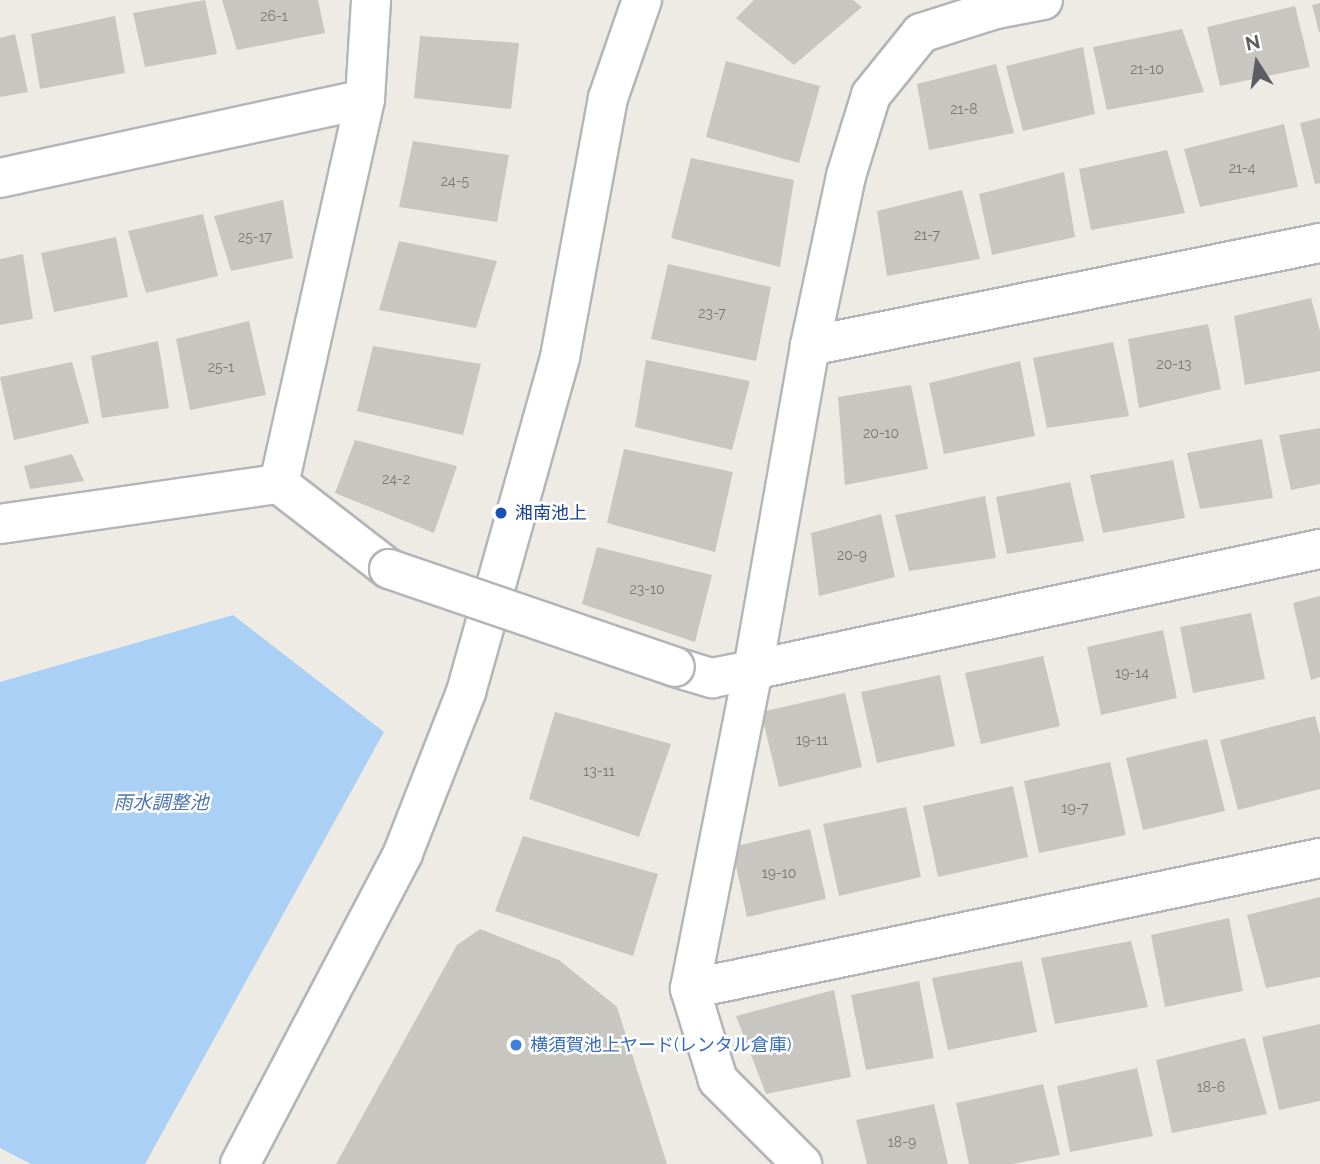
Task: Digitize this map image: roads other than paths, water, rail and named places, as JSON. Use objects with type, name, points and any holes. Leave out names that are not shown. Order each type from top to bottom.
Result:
[{"type":"street","points":[[279,484],[365,99],[371,0]]},
{"type":"street","points":[[240,1164],[403,853],[466,692],[560,357],[608,98],[642,0]]},
{"type":"street","points":[[802,1164],[718,1080],[690,989],[753,670],[810,346],[846,176],[871,95],[921,33],[996,9],[1043,0]]},
{"type":"street","points":[[0,178],[365,99]]},
{"type":"street","points":[[810,346],[1320,243]]},
{"type":"street","points":[[0,524],[279,484],[389,569],[712,678],[1320,549]]},
{"type":"street","points":[[690,989],[1320,858]]},
{"type":"water","name":"雨水調整池","points":[[233,615],[384,732],[145,1164],[31,1164],[0,1148],[0,682]]},
{"type":"place","name":"湘南池上","points":[[501,513]]},
{"type":"place","name":"横須賀池上ヤード(レンタル倉庫)","points":[[516,1045]]}]
